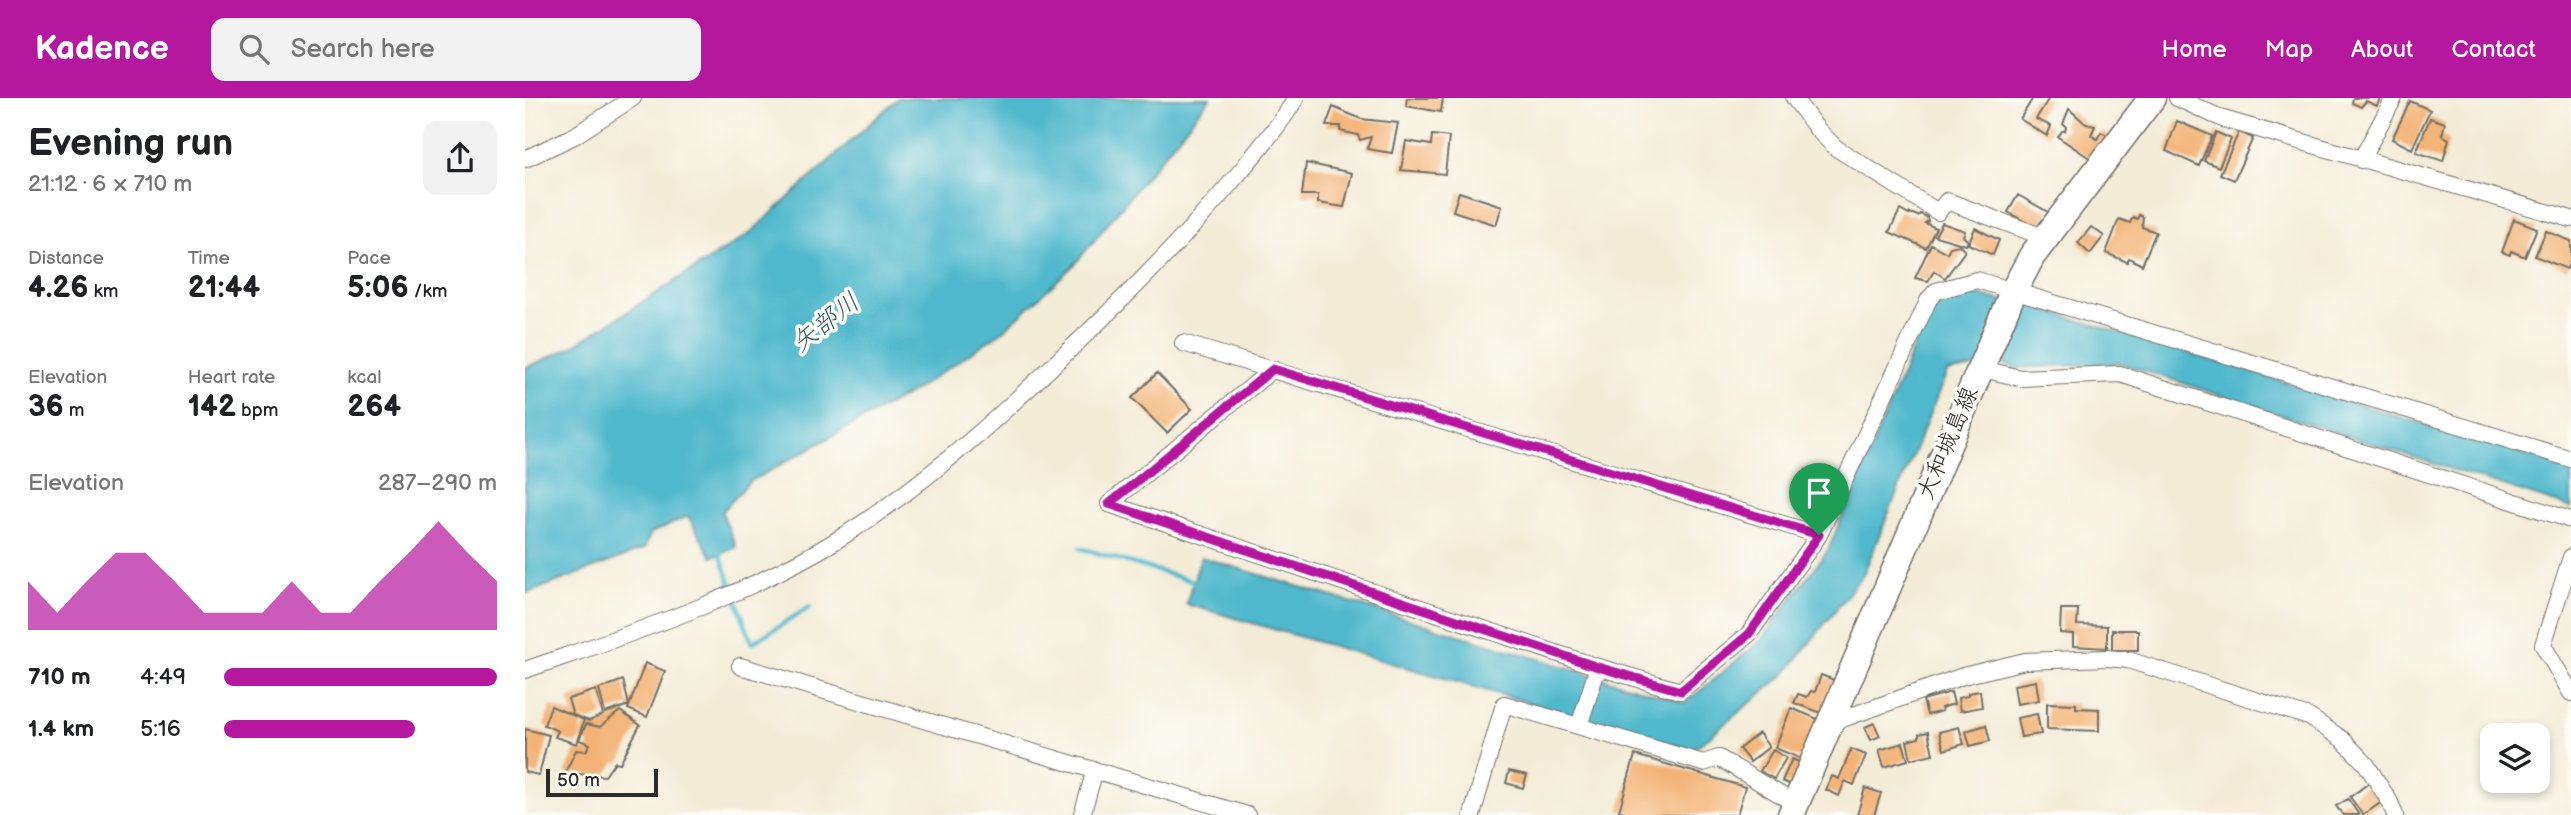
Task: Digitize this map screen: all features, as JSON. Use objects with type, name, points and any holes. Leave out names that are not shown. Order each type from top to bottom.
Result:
[{"type":"main road","name":"大和城島線","points":[[1793,809],[2013,292],[2032,256],[2152,98]]},
{"type":"street","points":[[525,159],[574,136],[633,98]]},
{"type":"street","points":[[525,670],[670,620],[733,594],[835,541],[907,491],[1007,409],[1151,272],[1263,144],[1296,98]]},
{"type":"street","points":[[1794,98],[1817,129],[1836,148],[1938,212],[1947,201],[2046,238]]},
{"type":"street","points":[[2177,98],[2223,120],[2571,219]]},
{"type":"street","points":[[2361,160],[2394,98]]},
{"type":"street","points":[[1273,369],[1109,504],[1595,674],[1681,691],[1749,634],[1819,535],[1929,299],[1936,291],[1977,281],[2571,459]]},
{"type":"street","points":[[1183,343],[1819,535]]},
{"type":"street","points":[[1979,368],[2020,378],[2120,374],[2571,520]]},
{"type":"street","points":[[2571,556],[2543,645],[2571,693]]},
{"type":"street","points":[[1831,723],[1963,676],[2025,661],[2108,658],[2128,660],[2309,718],[2342,739],[2366,764],[2391,802],[2395,815]]},
{"type":"street","points":[[740,666],[1247,815]]},
{"type":"street","points":[[1579,726],[1595,674]]},
{"type":"street","points":[[1472,815],[1504,705],[1703,763],[1719,758],[1793,809]]},
{"type":"street","points":[[1082,815],[1095,771]]},
{"type":"water","name":"矢部川","points":[[898,98],[1210,98],[1075,264],[1003,331],[914,391],[749,482],[722,512],[736,547],[712,557],[688,516],[651,533],[644,549],[525,594],[525,368],[570,348],[749,234]]},
{"type":"water","points":[[1965,293],[2032,306],[2571,468],[2571,508],[2120,363],[2018,368],[1999,363],[1947,372],[1863,575],[1785,674],[1693,750],[1186,604],[1201,557],[1685,703],[1759,642],[1828,550],[1925,320],[1943,300]]},
{"type":"building","points":[[1407,98],[1443,98],[1441,112],[1406,106]]},
{"type":"building","points":[[2033,98],[2049,98],[2036,119],[2051,126],[2047,136],[2020,119]]},
{"type":"building","points":[[2353,98],[2380,98],[2377,106],[2366,101],[2361,107],[2352,103]]},
{"type":"building","points":[[2410,101],[2430,110],[2412,149],[2392,139]]},
{"type":"building","points":[[1333,107],[1361,119],[1398,123],[1392,153],[1367,149],[1371,137],[1360,140],[1358,135],[1340,131],[1341,126],[1326,126]]},
{"type":"building","points":[[2069,109],[2086,124],[2095,126],[2091,135],[2097,139],[2101,132],[2115,139],[2097,163],[2058,137],[2065,131],[2063,124]]},
{"type":"building","points":[[2430,118],[2445,123],[2442,135],[2449,139],[2443,161],[2416,152]]},
{"type":"building","points":[[2177,121],[2212,136],[2199,166],[2166,151]]},
{"type":"building","points":[[2216,132],[2231,139],[2219,167],[2204,161]]},
{"type":"building","points":[[2239,132],[2253,138],[2234,180],[2220,174]]},
{"type":"building","points":[[1432,135],[1449,137],[1445,174],[1401,170],[1406,141],[1431,145]]},
{"type":"building","points":[[1306,163],[1352,173],[1344,207],[1318,203],[1318,195],[1302,195]]},
{"type":"building","points":[[1459,192],[1502,206],[1496,225],[1453,211]]},
{"type":"building","points":[[2018,195],[2048,212],[2038,229],[2008,212]]},
{"type":"building","points":[[1900,210],[1909,215],[1920,214],[1927,217],[1928,221],[1925,223],[1936,228],[1926,248],[1889,232]]},
{"type":"building","points":[[2139,215],[2143,217],[2142,227],[2156,232],[2142,265],[2129,258],[2127,262],[2106,253],[2119,219],[2130,223],[2133,217],[2137,219]]},
{"type":"building","points":[[2514,219],[2537,228],[2525,257],[2511,251],[2510,255],[2502,252]]},
{"type":"building","points":[[1942,223],[1965,231],[1963,236],[1968,241],[1966,245],[1935,236]]},
{"type":"building","points":[[2091,227],[2104,236],[2090,254],[2078,243]]},
{"type":"building","points":[[1975,228],[1999,240],[1993,255],[1968,244]]},
{"type":"building","points":[[2546,231],[2571,241],[2571,259],[2567,269],[2535,256]]},
{"type":"building","points":[[1931,244],[1947,253],[1950,247],[1959,245],[1965,251],[1945,278],[1934,271],[1928,281],[1915,278]]},
{"type":"building","points":[[1157,373],[1192,409],[1167,433],[1132,398]]},
{"type":"building","points":[[2061,609],[2078,609],[2077,625],[2107,626],[2107,648],[2073,646],[2073,634],[2060,633]]},
{"type":"building","points":[[2112,630],[2138,630],[2138,650],[2112,650]]},
{"type":"building","points":[[645,663],[665,671],[647,717],[628,709]]},
{"type":"building","points":[[1821,675],[1842,683],[1830,716],[1794,703],[1798,694],[1807,697],[1811,691],[1815,692]]},
{"type":"building","points":[[623,680],[629,705],[605,713],[599,689]]},
{"type":"building","points":[[2036,681],[2039,700],[2017,704],[2014,685]]},
{"type":"building","points":[[596,690],[603,715],[589,721],[573,715],[568,699]]},
{"type":"building","points":[[1980,691],[1982,707],[1960,711],[1958,698]]},
{"type":"building","points":[[1951,692],[1954,704],[1927,715],[1923,700]]},
{"type":"building","points":[[2047,703],[2076,704],[2076,708],[2099,709],[2099,731],[2047,729]]},
{"type":"building","points":[[551,706],[584,720],[577,744],[555,737],[558,731],[544,725]]},
{"type":"building","points":[[1791,708],[1825,722],[1809,762],[1775,748]]},
{"type":"building","points":[[620,711],[640,725],[620,763],[615,762],[605,776],[565,773],[576,750],[586,751],[590,744],[579,740],[586,724],[600,727]]},
{"type":"building","points":[[2037,714],[2041,734],[2021,737],[2017,718]]},
{"type":"building","points":[[1874,723],[1880,736],[1871,740],[1865,727]]},
{"type":"building","points":[[1986,725],[1990,741],[1970,746],[1966,731]]},
{"type":"building","points":[[1959,727],[1964,744],[1944,750],[1939,732]]},
{"type":"building","points":[[525,729],[549,735],[539,775],[525,772]]},
{"type":"building","points":[[1928,732],[1933,754],[1911,759],[1907,741]]},
{"type":"building","points":[[1759,733],[1769,747],[1750,762],[1739,749]]},
{"type":"building","points":[[1903,743],[1908,760],[1884,767],[1879,750]]},
{"type":"building","points":[[1851,749],[1866,755],[1854,785],[1845,781],[1839,796],[1826,790],[1832,776],[1839,779]]},
{"type":"building","points":[[1773,750],[1786,758],[1774,779],[1760,771]]},
{"type":"building","points":[[1635,755],[1745,787],[1737,815],[1635,815],[1619,811]]},
{"type":"building","points":[[1792,759],[1808,766],[1798,788],[1782,781]]},
{"type":"building","points":[[1509,771],[1527,775],[1523,788],[1506,783]]},
{"type":"building","points":[[2369,783],[2383,801],[2363,815],[2350,797]]},
{"type":"building","points":[[1865,788],[1881,793],[1874,815],[1857,815]]},
{"type":"building","points":[[2348,799],[2359,815],[2343,815],[2336,806]]},
{"type":"waterway","points":[[1080,548],[1199,583]]},
{"type":"waterway","points":[[719,550],[732,588]]},
{"type":"waterway","points":[[735,596],[752,643],[810,607]]},
{"type":"route","points":[[1273,369],[1819,535],[1749,634],[1681,691],[1598,667],[1109,504],[1273,369]]}]
